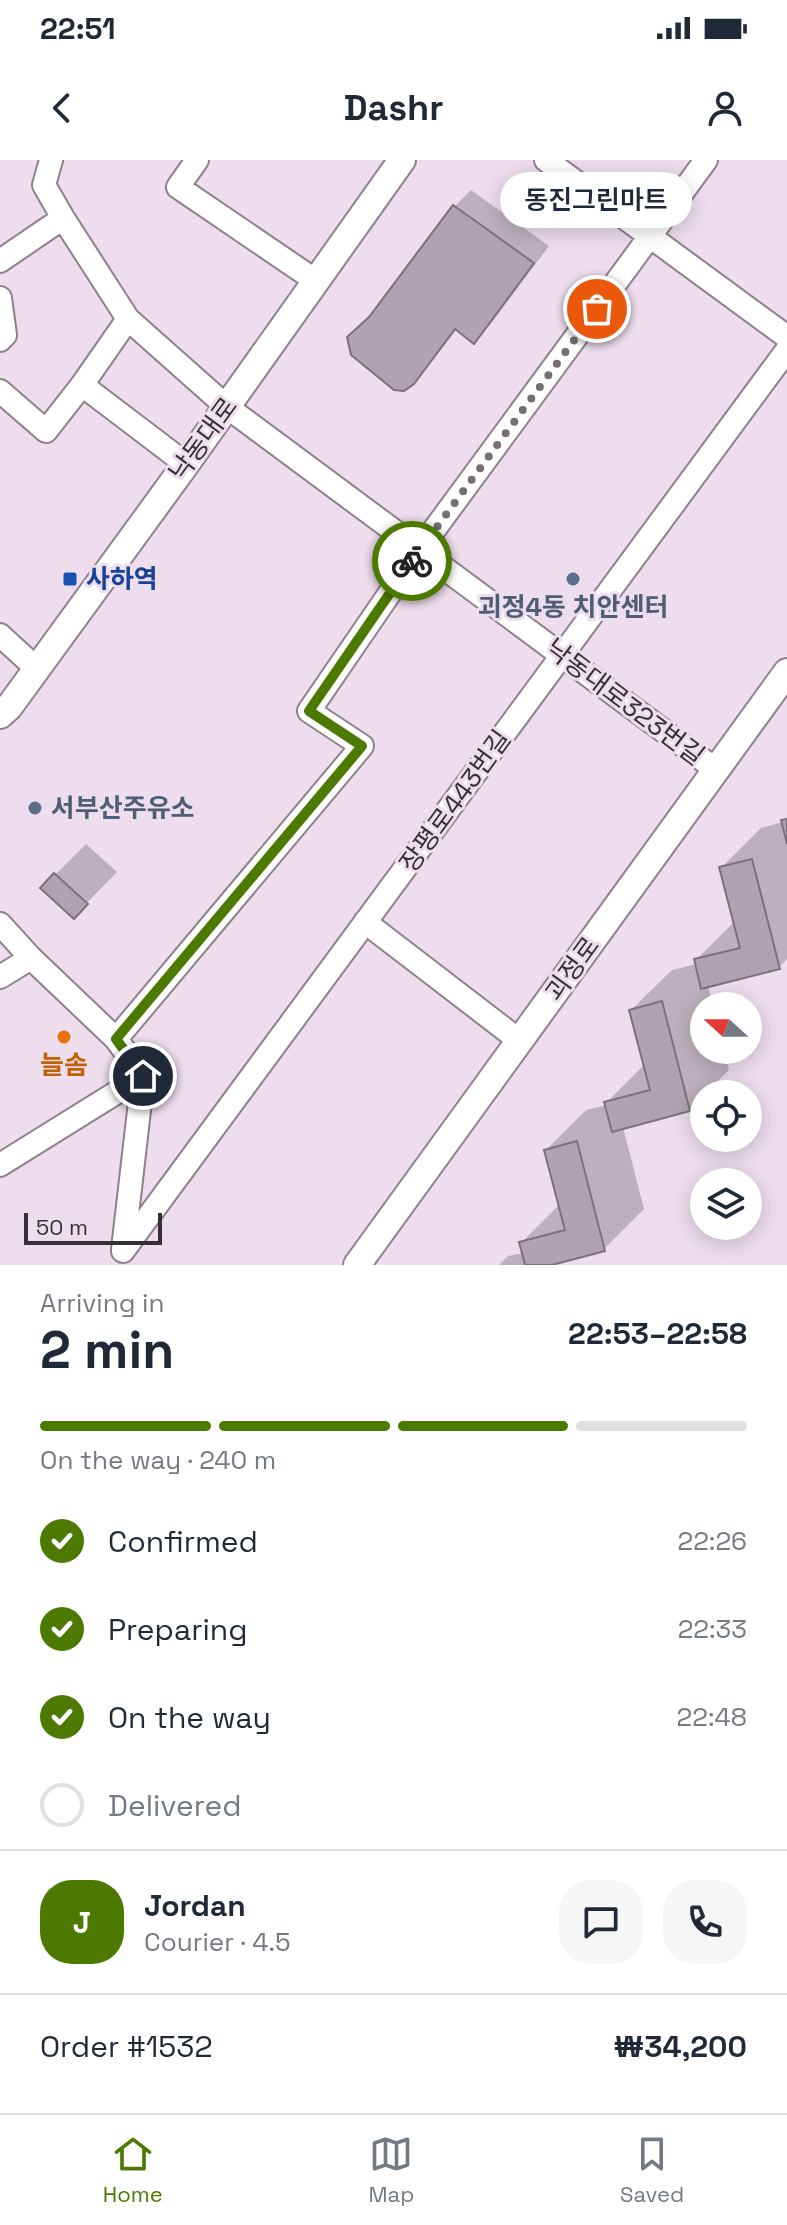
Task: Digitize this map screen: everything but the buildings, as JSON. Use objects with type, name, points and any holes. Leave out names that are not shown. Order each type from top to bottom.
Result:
[{"type":"main road","name":"낙동대로","points":[[0,715],[9,707],[186,464],[402,160]]},
{"type":"main road","name":"괴정로","points":[[357,1265],[787,672]]},
{"type":"street","name":"낙동대로323번길","points":[[51,160],[44,185],[128,319],[227,407],[715,769]]},
{"type":"street","points":[[197,160],[178,187],[316,281]]},
{"type":"street","points":[[546,160],[787,337]]},
{"type":"street","points":[[116,1039],[362,746],[309,711],[420,549],[706,160]]},
{"type":"street","points":[[0,261],[63,218]]},
{"type":"street","points":[[0,298],[5,335],[0,340]]},
{"type":"street","points":[[0,391],[46,431],[128,319]]},
{"type":"street","name":"장평로443번길","points":[[123,1258],[365,922],[787,350]]},
{"type":"street","points":[[82,385],[186,464]]},
{"type":"street","points":[[0,635],[36,668]]},
{"type":"street","points":[[365,922],[520,1041]]},
{"type":"street","points":[[0,924],[116,1039],[143,1076],[123,1258]]},
{"type":"street","points":[[0,977],[31,958]]},
{"type":"street","points":[[0,1165],[143,1076]]},
{"type":"way so far","points":[[412,561],[597,309]]},
{"type":"place","name":"동진그린마트","points":[[597,309]]},
{"type":"place","name":"사하역","points":[[70,579]]},
{"type":"place","name":"괴정4동 치안센터","points":[[573,579]]},
{"type":"place","name":"서부산주유소","points":[[35,808]]},
{"type":"place","name":"늘솜","points":[[64,1037]]},
{"type":"route","points":[[143,1076],[116,1039],[362,746],[309,711],[412,561]]}]
